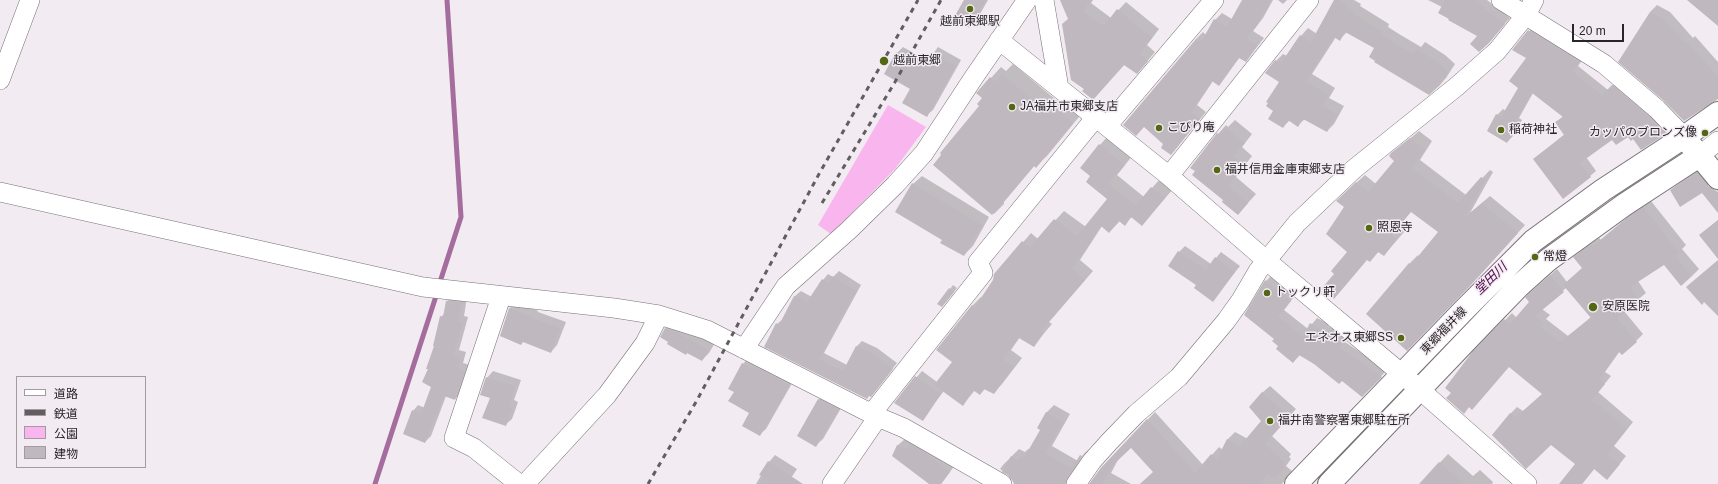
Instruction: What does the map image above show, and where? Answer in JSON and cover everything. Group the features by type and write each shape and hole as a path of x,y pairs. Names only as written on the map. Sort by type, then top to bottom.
{"main road":[{"path":"1718,113 1691,146 1718,178"},
{"name":"東郷福井線","path":"1296,484 1312,465 1533,241 1603,190 1691,146"},
{"name":"東郷福井線","path":"1334,479 1519,286 1548,260 1624,205 1691,146"}],"street":[{"path":"0,80 30,0"},
{"path":"744,349 786,286 849,230 895,185 924,153 1027,0"},
{"path":"1044,0 1059,88"},
{"path":"832,484 875,415 983,273 978,262 1101,121 1214,0"},
{"path":"1169,176 1309,0"},
{"path":"1501,0 1530,7 1604,64 1657,109 1691,146 1718,142"},
{"path":"1076,484 1092,461 1136,414 1179,378 1226,321 1241,300 1258,271 1297,223 1354,168 1456,87 1497,51 1530,7"},
{"path":"999,40 1169,176 1267,261 1402,374 1527,484"},
{"path":"0,192 423,287 614,308 659,315 707,330 875,415 904,428 1002,484"},
{"path":"1533,241 1548,260"},
{"path":"501,296 454,438 474,448 519,484"},
{"path":"1464,310 1490,316"},
{"path":"525,484 607,395 645,343 659,315"},
{"path":"1312,465 1334,479"}],"green space":[{"path":"888,105 926,127 895,169 831,234 818,225"}],"building":[{"name":"越前東郷駅","path":"964,0 986,0 970,28 953,19"},
{"path":"1060,0 1091,0 1083,12 1104,26 1117,9 1152,38 1139,54 1148,61 1137,74 1124,65 1093,100 1082,91 1084,89 1071,80 1062,24 1068,19"},
{"path":"1242,0 1271,0 1256,27 1246,39 1258,45 1246,62 1239,58 1219,86 1212,81 1191,112 1200,119 1171,155 1161,148 1163,144 1144,127 1136,136 1123,125 1196,39 1201,42 1214,19 1227,27"},
{"path":"1334,0 1339,0 1348,5 1347,7 1354,11 1353,13 1383,32 1381,34 1391,41 1414,54 1417,49 1438,62 1449,72 1439,86 1429,95 1374,62 1375,61 1369,57 1374,48 1345,32 1340,41 1334,37 1306,81 1329,95 1322,105 1337,114 1327,132 1303,119 1298,127 1288,120 1283,128 1268,119 1273,111 1266,106 1268,103 1266,102 1279,82 1265,73 1275,60 1281,63 1300,35 1311,42"},
{"path":"1445,0 1474,0 1505,24 1489,43 1479,52 1470,44 1477,36 1438,13"},
{"path":"1687,0 1718,0 1718,26"},
{"path":"1650,12 1663,19 1686,44 1687,42 1718,77 1718,99 1684,121 1664,101 1618,62"},
{"path":"1528,30 1580,62 1573,72 1602,95 1612,85 1666,134 1641,150 1633,139 1631,141 1628,137 1616,145 1612,140 1580,163 1591,177 1563,199 1533,159 1564,135 1555,122 1563,117 1532,93 1514,124 1517,126 1507,143 1487,131 1496,114 1501,117 1518,88 1509,81 1526,58 1512,50"},
{"path":"896,52 923,67 931,52 956,66 927,117 902,103 910,89 884,74"},
{"path":"1002,74 1051,115 1056,108 1073,123 1036,168 1034,166 992,215 933,165 941,155 940,153 979,106 977,104 982,98 976,93 990,77 995,82"},
{"path":"1226,128 1245,143 1234,156 1245,165 1228,186 1248,203 1238,215 1222,202 1223,200 1192,175 1195,171 1190,168 1217,133 1220,135"},
{"path":"1410,138 1425,150 1412,168 1458,203 1481,177 1486,180 1464,218 1482,203 1518,233 1470,286 1407,351 1366,314 1409,263 1411,265 1438,232 1411,212 1391,235 1397,239 1384,256 1378,252 1370,262 1367,260 1334,299 1322,288 1334,274 1331,271 1347,252 1326,234 1344,207 1336,201 1356,182 1368,192 1394,161 1389,156 1391,153"},
{"path":"1099,144 1125,165 1109,184 1136,205 1151,187 1165,198 1142,226 1131,217 1125,226 1119,221 1109,233 1101,226 1072,269 1085,280 1041,331 1044,333 1034,347 1019,338 1003,359 1014,367 994,394 984,389 980,395 973,390 963,406 934,385 952,362 936,350 972,305 975,307 993,280 994,274 1022,241 1030,247 1054,219 1077,236 1107,199 1086,182 1090,176 1080,168"},
{"path":"1697,172 1708,186 1718,192 1718,213 1702,193 1680,207 1670,190"},
{"path":"912,183 982,225 964,256 940,243 942,240 895,212"},
{"path":"1643,207 1679,252 1675,256 1692,276 1681,286 1664,265 1630,287 1640,301 1617,318 1637,342 1622,355 1618,351 1599,379 1605,384 1592,400 1627,429 1607,454 1620,464 1607,480 1594,469 1582,484 1559,484 1575,464 1551,445 1526,469 1492,435 1510,413 1515,418 1542,394 1509,367 1472,410 1469,407 1464,414 1446,398 1451,393 1445,388 1473,351 1504,319 1510,324 1529,302 1525,297 1550,275 1564,292 1535,316 1544,323 1540,327 1560,342 1591,318 1563,285 1582,268 1573,257 1591,244 1593,246"},
{"path":"1718,220 1718,259 1699,235"},
{"path":"1178,251 1206,270 1215,257 1235,272 1213,302 1194,288 1196,285 1168,266"},
{"path":"1718,260 1718,316 1704,302 1702,305 1686,287"},
{"path":"833,276 856,291 819,359 843,371 856,346 871,353 893,369 871,397 869,396 867,399 764,347 776,323 779,325 794,296 807,302 822,279 828,283"},
{"path":"1265,280 1291,301 1278,317 1303,336 1310,323 1324,331 1323,332 1342,343 1340,348 1382,377 1362,397 1342,381 1339,384 1314,364 1299,355 1293,363 1276,349 1278,346 1272,341 1274,339 1244,315"},
{"path":"949,288 954,292 942,307 937,304"},
{"path":"446,301 462,302 458,321 463,322 454,355 461,357 458,368 465,371 455,400 444,396 425,443 403,434 412,410 421,414 431,387 422,382 428,369 426,369 434,346 440,316 443,317"},
{"path":"509,308 560,328 551,353 523,342 521,345 500,336"},
{"path":"665,328 678,333 709,350 702,361 687,353 686,355 667,344 668,342 660,337"},
{"path":"742,363 752,368 753,366 790,385 760,436 742,426 749,413 728,401 734,392 728,389"},
{"path":"915,376 941,394 923,421 894,403"},
{"path":"486,377 515,386 509,407 512,408 506,426 482,418 490,398 480,395"},
{"path":"1262,392 1289,417 1265,444 1284,462 1282,465 1285,467 1274,479 1268,474 1259,484 1140,484 1153,472 1131,448 1113,465 1102,484 1089,484 1101,468 1147,419 1195,473 1211,454 1217,459 1227,439 1240,446 1261,421 1249,407"},
{"path":"818,399 839,409 816,447 797,436"},
{"path":"1046,412 1063,422 1045,454 1072,468 1080,455 1082,456 1067,478 1065,484 1015,484 1008,475 1002,472 1011,456 1018,460 1020,456 1024,458 1040,430 1037,428"},
{"path":"910,444 921,450 950,472 941,484 929,484 892,456 897,445 906,449"},
{"path":"768,461 803,484 759,484 764,477 759,475"},
{"path":"1439,462 1464,484 1419,484"}],"waterway":[{"path":"439,285 461,217 447,0"},
{"path":"375,484 437,293"},
{"name":"堂田川","path":"1376,417 1408,384"}],"railway":[{"path":"648,484 696,402 819,174 918,0"},
{"path":"822,203 895,82 941,0"}],"place":[{"name":"越前東郷駅","path":"970,9"},
{"name":"越前東郷","path":"884,61"},
{"name":"JA福井市東郷支店","path":"1012,107"},
{"name":"こびり庵","path":"1159,128"},
{"name":"稲荷神社","path":"1501,130"},
{"name":"カッパのブロンズ像","path":"1705,133"},
{"name":"福井信用金庫東郷支店","path":"1217,170"},
{"name":"照恩寺","path":"1369,228"},
{"name":"常燈","path":"1535,257"},
{"name":"トックリ軒","path":"1267,293"},
{"name":"安原医院","path":"1593,307"},
{"name":"エネオス東郷SS","path":"1401,338"},
{"name":"福井南警察署東郷駐在所","path":"1270,421"}]}
